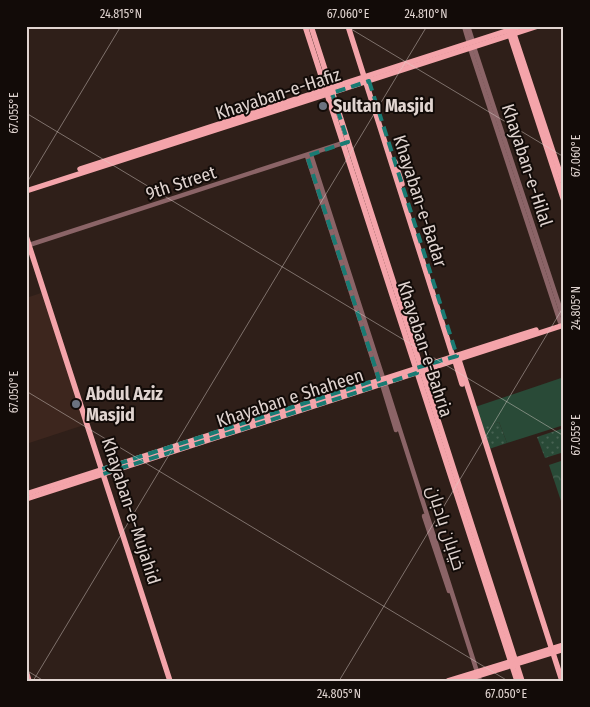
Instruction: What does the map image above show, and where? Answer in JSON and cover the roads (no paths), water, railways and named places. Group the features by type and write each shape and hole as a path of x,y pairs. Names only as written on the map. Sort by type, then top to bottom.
{"main road":[{"name":"Khayaban-e-Bahria","path":"305,26 329,91"},
{"name":"Khayaban-e-Bahria","path":"311,26 345,143 514,663 522,681"},
{"name":"Khayaban-e-Badar","path":"350,26 561,681"},
{"name":"Khayaban-e-Hafiz","path":"26,188 501,36 513,29 538,26"},
{"path":"513,29 501,36 515,44"},
{"path":"513,29 515,44 564,201"},
{"path":"513,29 515,44 564,185"},
{"name":"Khayaban-e-Hafiz","path":"26,191 329,91"},
{"name":"Khayaban-e-Mujahid","path":"26,236 170,681"},
{"name":"Khayaban e Shaheen","path":"26,499 382,381 456,359 563,322"},
{"name":"Khayaban e Shaheen","path":"26,494 103,472"},
{"path":"461,681 564,645"},
{"path":"551,651 564,649"},
{"name":"Khayaban-e-Bahria","path":"514,663 517,681"},
{"path":"26,671 29,681"},
{"path":"448,681 478,676"}],"street":[{"path":"464,26 472,45 563,322 564,332"},
{"path":"468,26 472,45"},
{"name":"9th Street","path":"28,246 345,143"},
{"name":"خیابان بادبان","path":"309,156 478,676"}],"place":[{"name":"Sultan Masjid","path":"323,106"},
{"name":"Abdul Aziz Masjid","path":"76,404"}]}
